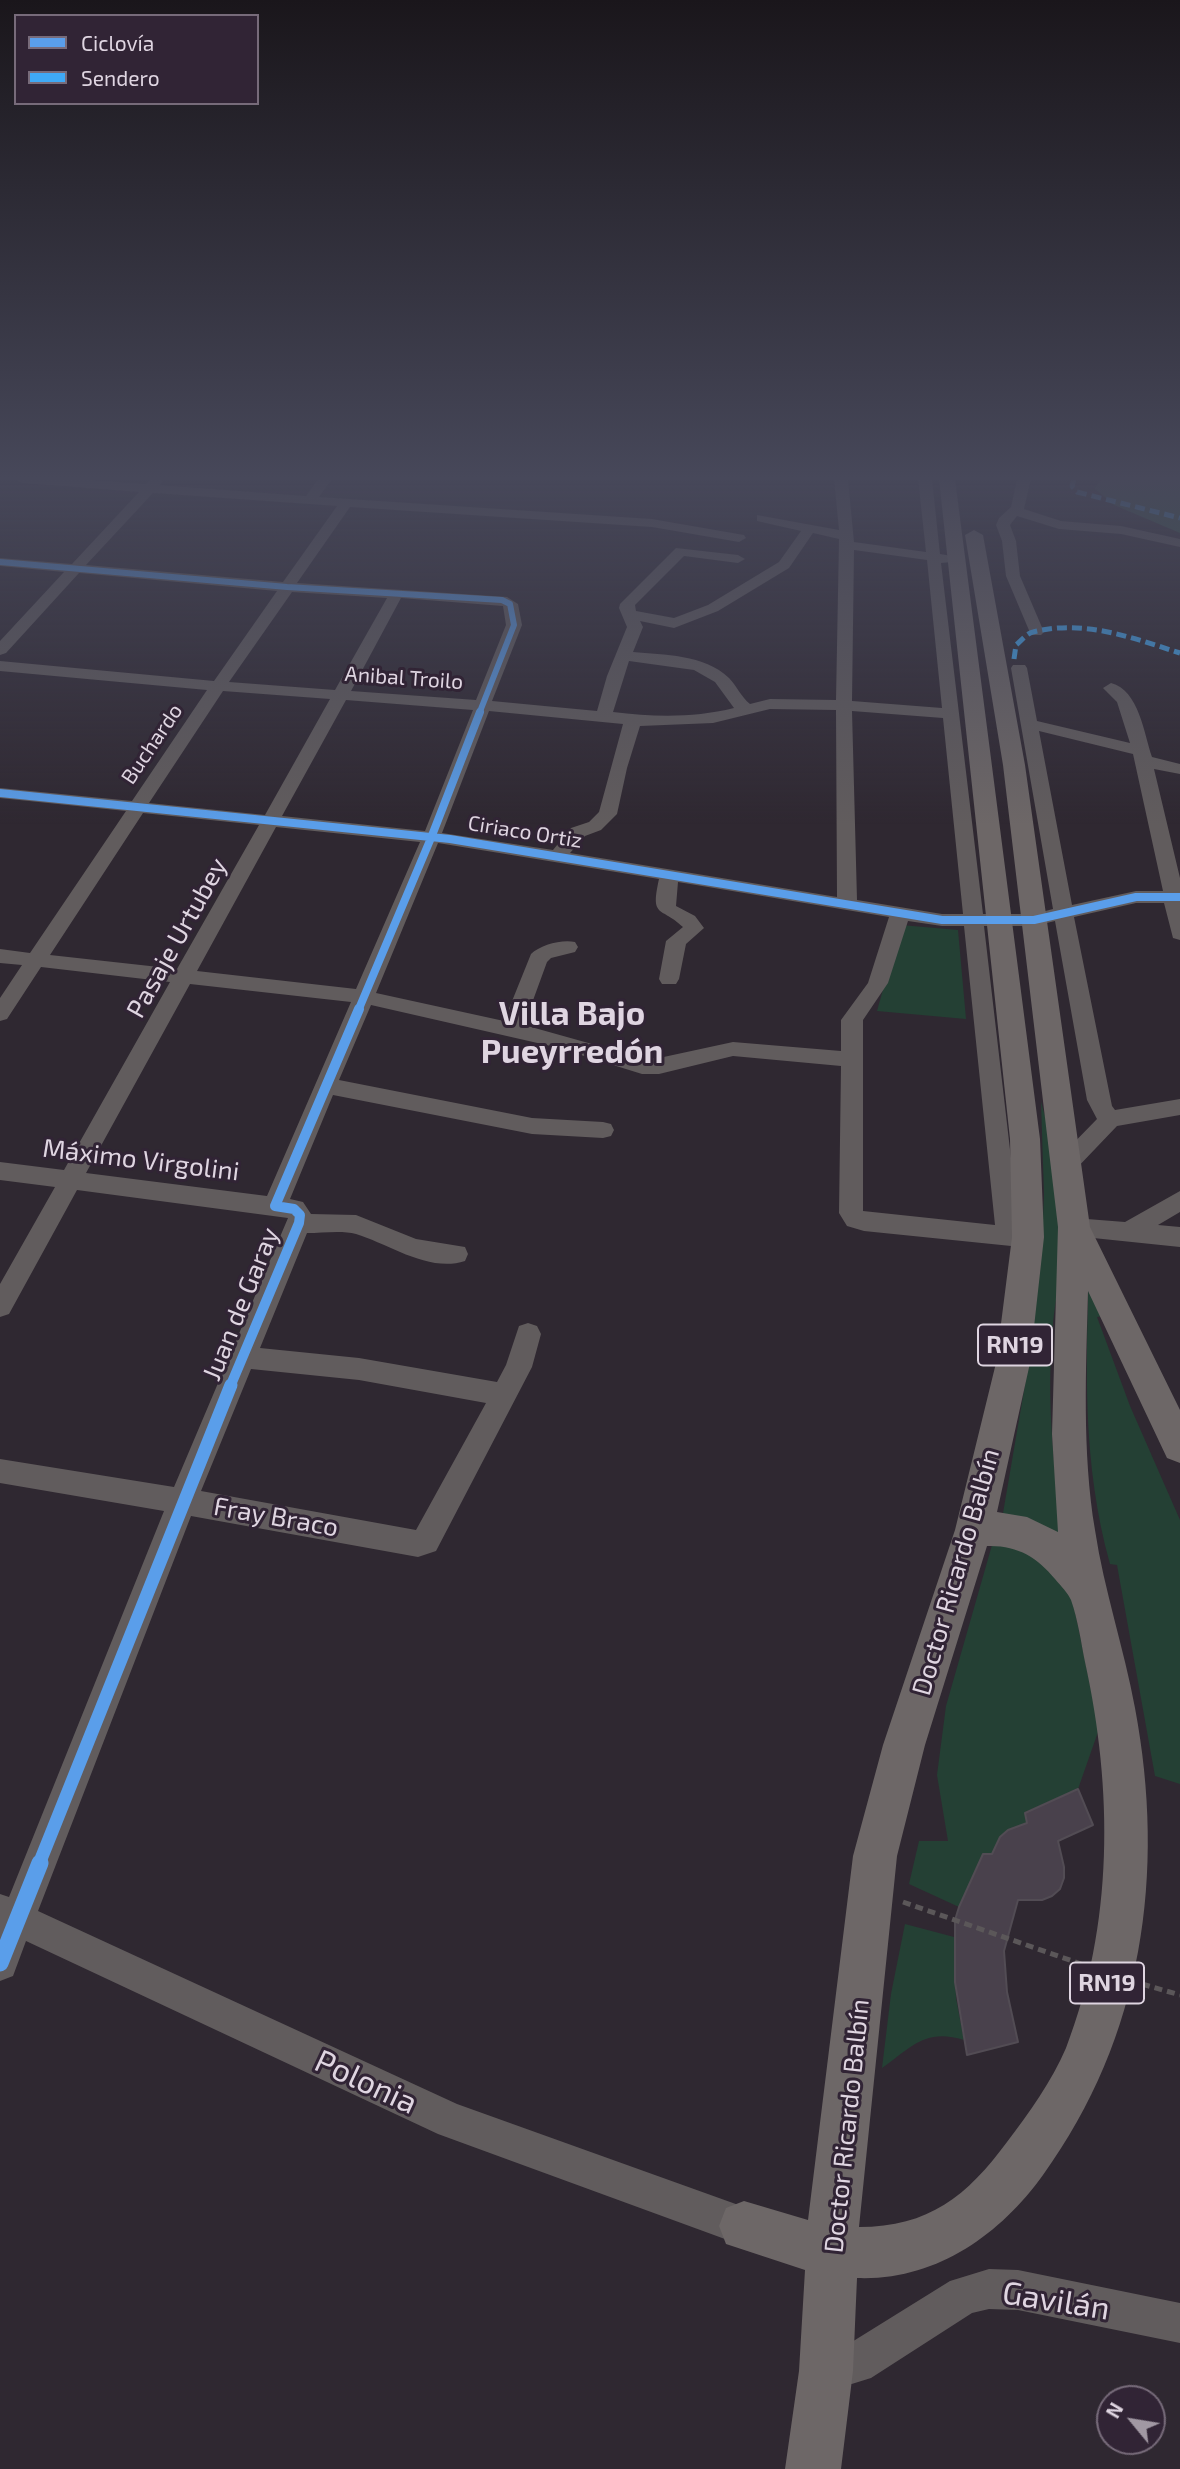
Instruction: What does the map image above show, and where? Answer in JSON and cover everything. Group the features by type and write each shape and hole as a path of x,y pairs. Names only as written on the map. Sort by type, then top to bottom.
{"main road":[{"name":"Doctor Ricardo Balbín","path":"814,2469 826,2371 845,2261 835,2194 875,1856 904,1745 974,1530 1013,1363 1025,1139 988,922 949,594"},
{"name":"RN19","path":"845,2261 929,2241 961,2225 986,2207 1042,2135 1071,2089 1090,2046 1122,1910 1127,1841 1115,1707 1088,1591 1073,1508 1070,1460 1074,1227 1014,765 984,594"},
{"path":"989,621 1019,667"},
{"name":"RN19","path":"1074,1227 1180,1447"},
{"path":"974,1530 1009,1528 1023,1532 1060,1556 1088,1591"},
{"path":"744,2226 845,2261"}],"street":[{"path":"0,650 52,594"},
{"name":"Buchardo","path":"0,1014 282,594"},
{"name":"Pasaje Urtubey","path":"0,1307 396,594"},
{"name":"Juan de Garay","path":"0,1964 9,1916 299,1223 300,1215 293,1209 275,1206 431,838 513,631 510,604 506,601 414,594"},
{"path":"604,716 615,677 635,627 626,608 638,594"},
{"path":"631,614 676,624 735,594"},
{"path":"846,594 844,705 847,904"},
{"path":"946,594 950,714 988,922"},
{"path":"1020,594 1036,632"},
{"path":"676,624 682,632 689,664"},
{"path":"625,656 689,664 710,671 724,681 736,703 745,708"},
{"name":"Anibal Troilo","path":"0,666 651,722 698,720 770,704 844,705 950,714"},
{"path":"1019,667 1098,1100 1110,1119"},
{"path":"1111,688 1125,700 1143,756 1177,897 1180,934"},
{"path":"557,857 579,832 595,826 608,814 621,759 632,729 631,720"},
{"path":"1030,724 1180,769"},
{"name":"Ciriaco Ortiz","path":"0,793 431,838 670,874 900,914 988,922 1034,920 1136,897 1177,897"},
{"path":"1158,818 1180,822"},
{"path":"669,979 676,941 694,928 686,919 671,914 665,908 663,899 670,874"},
{"path":"900,914 874,992 855,1011 851,1059 851,1213 856,1219 1018,1236"},
{"path":"512,1030 538,959 544,953 568,947"},
{"path":"0,956 364,998 556,1040 642,1066 659,1066 713,1051 733,1049 851,1059"},
{"path":"328,1086 531,1126 603,1130"},
{"path":"1066,1165 1110,1119 1180,1107"},
{"name":"Máximo Virgolini","path":"0,1171 275,1206"},
{"path":"1127,1233 1180,1200"},
{"path":"299,1223 356,1224 413,1248 456,1254"},
{"path":"1074,1227 1180,1237"},
{"path":"245,1357 359,1369 504,1395 519,1367 528,1334"},
{"name":"Fray Braco","path":"0,1471 183,1500 418,1544 426,1541 504,1395"},
{"name":"Polonia","path":"9,1916 451,2121 744,2226"},
{"name":"Gavilán","path":"826,2371 856,2363 964,2295 989,2289 1018,2290 1180,2323"}],"path":[{"path":"897,1900 1066,1959"},
{"path":"1140,1983 1180,1995"}],"green space":[{"path":"901,925 958,930 966,1019 877,1011"},
{"path":"1041,1102 1061,1164 1067,1203 1066,1237 1053,1323 1050,1379 1054,1463 1066,1547 1002,1519 1026,1379 1042,1244 1044,1194"},
{"path":"1089,1266 1110,1315 1097,1317 1130,1406 1180,1520 1180,1784 1155,1776 1117,1565 1110,1564 1094,1489 1087,1379"},
{"path":"994,1538 1066,1567 1099,1729 1078,1789 1025,1812 1027,1827 995,1853 983,1855 959,1907 909,1884 919,1841 948,1841 937,1775 946,1706"},
{"path":"905,1924 954,1937 956,1998 964,2040 939,2036 929,2038 882,2068 891,1994"}],"building":[{"path":"1078,1789 1093,1825 1058,1841 1064,1867 1060,1889 1042,1900 1018,1900 1004,1951 1007,1992 1018,2042 967,2055 955,1982 955,1920 959,1907 983,1854 992,1854 1000,1837 1008,1830 1027,1823 1025,1813"}],"marked path":[{"path":"1014,659 1016,645 1031,632 1082,628 1116,632 1180,653"}],"cycle path":[{"path":"0,1963 183,1500 299,1223 300,1215 294,1209 275,1206 431,838 514,625 510,604 502,600 406,594"},
{"path":"0,793 450,839 942,920 1034,920 1136,897 1180,897"}],"district":[{"name":"Villa Bajo Pueyrredón","path":"572,1033"}]}
